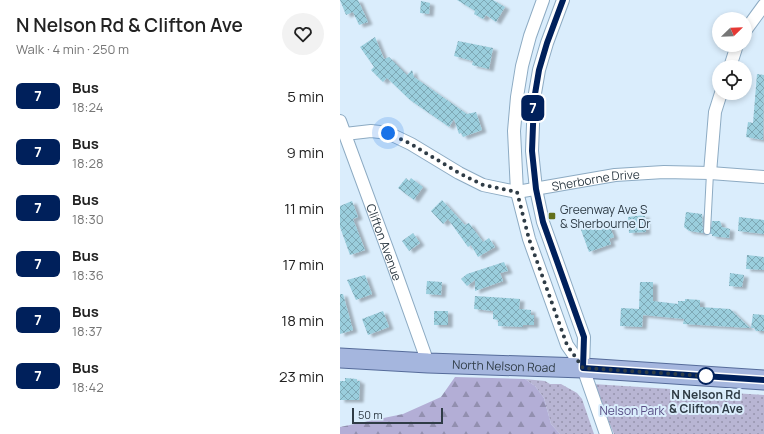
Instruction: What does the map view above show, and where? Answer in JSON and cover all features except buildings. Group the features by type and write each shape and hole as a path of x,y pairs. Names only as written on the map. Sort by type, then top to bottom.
{"main road":[{"name":"North Nelson Road","path":"340,358 428,363 583,368 764,380"}],"street":[{"path":"543,0 530,36 522,66 517,98 514,131 517,192 529,239 567,345 583,368 606,434"},
{"path":"563,0 539,70 534,100 532,151 536,189 543,222 584,337 583,368"},
{"path":"752,22 764,5"},
{"path":"710,173 714,112 718,100"},
{"name":"Clifton Avenue","path":"340,121 428,363"},
{"name":"Sherborne Drive","path":"345,134 371,131 388,133 411,144 459,173 483,185 517,192 615,175 664,172 710,173 764,177"}],"lane":[{"path":"707,231 710,173"}],"green space":[{"path":"455,377 525,379 535,386 544,398 551,424 560,434 340,434 340,427 403,414 441,397"},
{"path":"525,379 545,381 550,384 561,384 577,393 582,399 594,434 560,434 551,424 544,398 535,386"},
{"name":"Nelson Park","path":"593,384 764,395 764,434 614,434"}],"bus line":[{"name":"7","path":"563,0 539,70 534,100 532,151 536,189 543,222 584,337 583,368 764,380"}],"place":[{"name":"Greenway Ave S & Sherbourne Dr","path":"552,216"},
{"name":"N Nelson Rd & Clifton Ave","path":"706,376"}],"route":[{"path":"388,133 411,144 459,173 483,185 517,192 529,239 567,345 583,368 706,376"}]}
